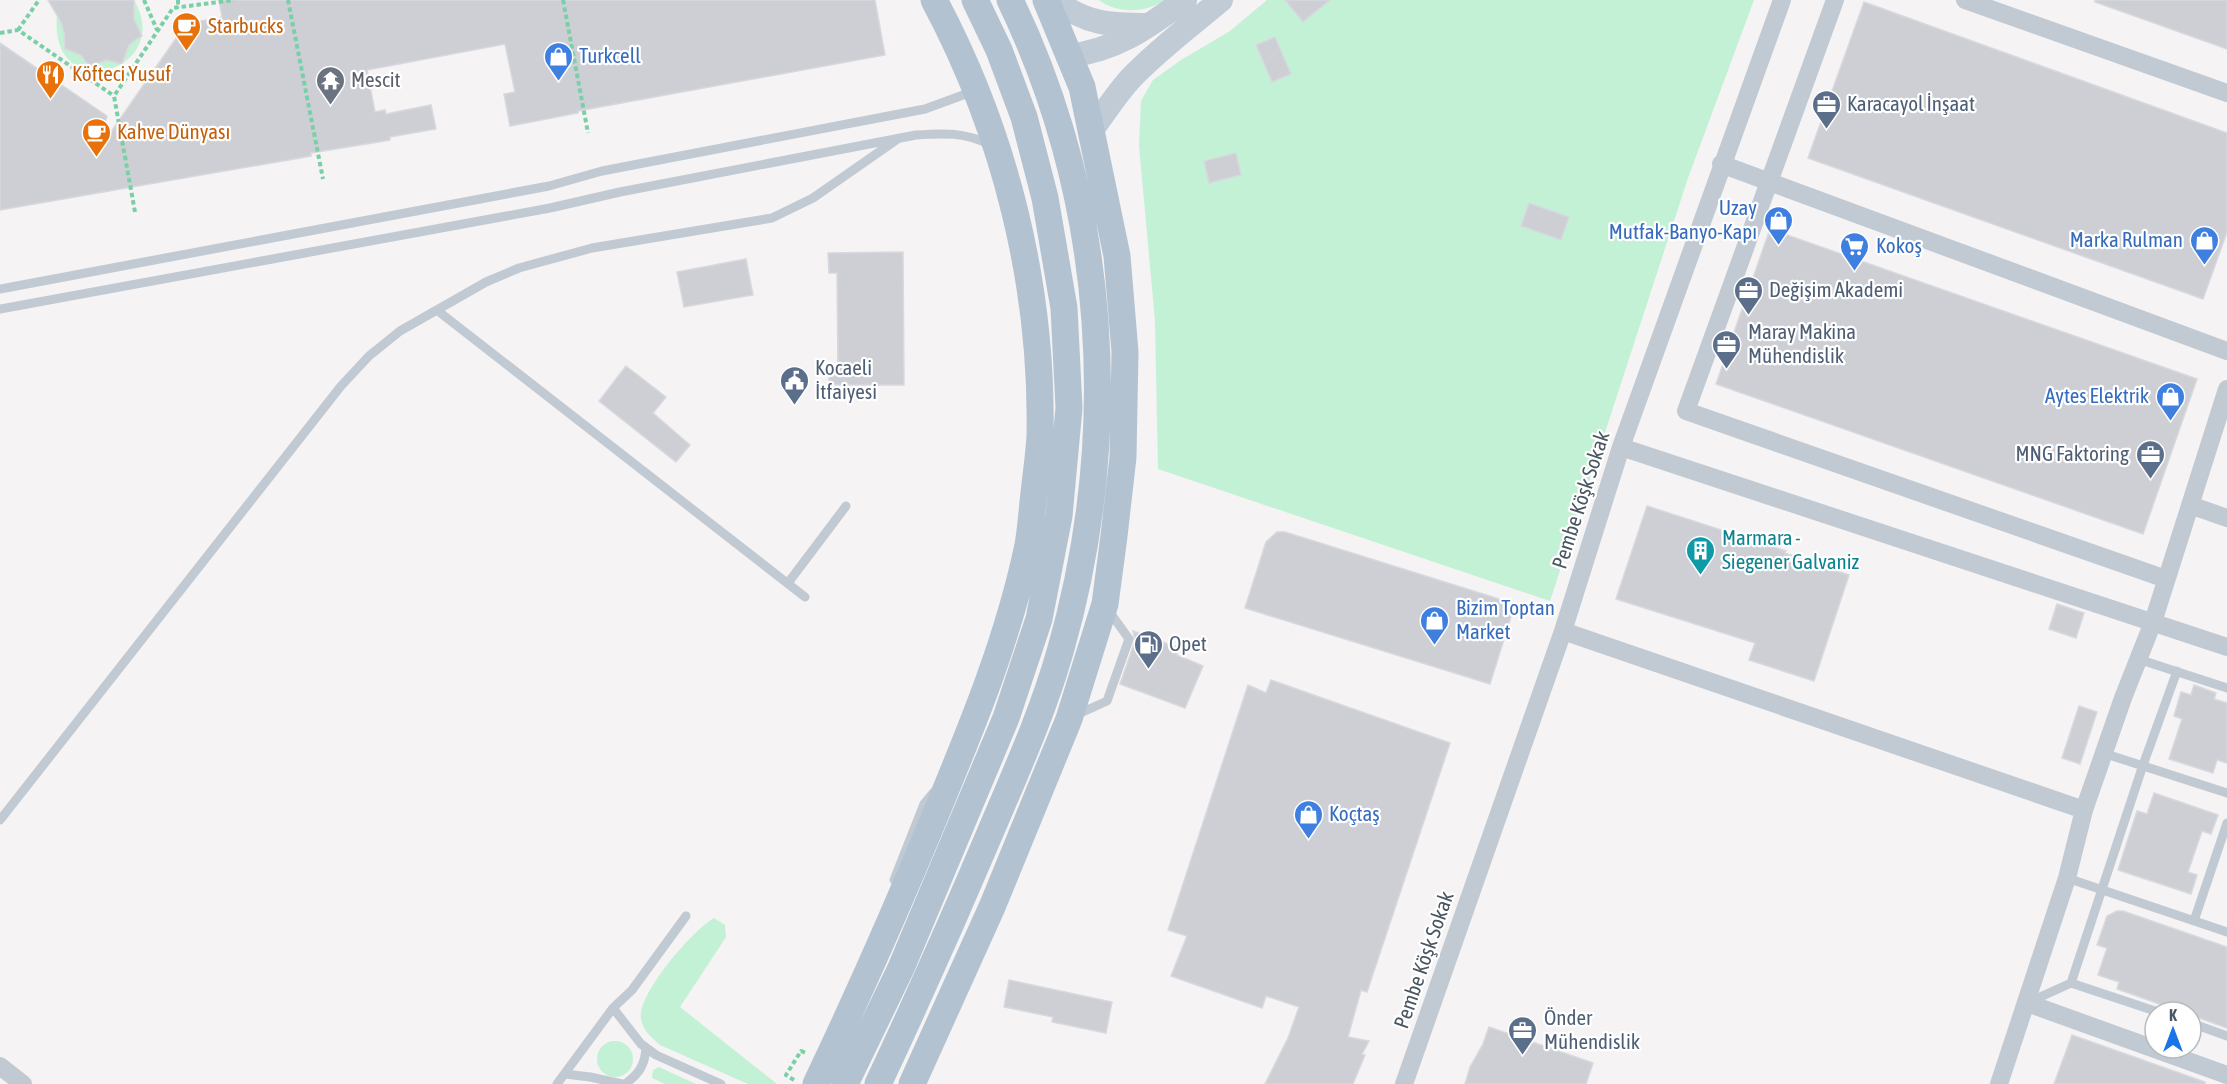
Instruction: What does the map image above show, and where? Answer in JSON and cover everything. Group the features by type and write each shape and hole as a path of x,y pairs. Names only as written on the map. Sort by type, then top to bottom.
{"main road":[{"path":"845,1084 901,968 1006,718 1039,619 1059,516 1069,408 1064,308 1045,198 1024,117 999,50 975,0"},
{"path":"935,3 966,12 983,11 1002,0"},
{"path":"878,1084 933,966 1031,738 1060,653 1078,579 1089,512 1096,434 1098,342 1091,269 1077,190 1053,108 1028,40 1010,0"},
{"path":"912,1084 992,907 1069,718 1105,604 1123,457 1125,352 1117,256 1082,87 1046,0"},
{"path":"816,1084 889,926 1002,646 1028,543 1040,438 1037,340 1023,245 999,149 976,90 935,3"},
{"path":"976,90 993,70 1006,60 1020,54 1046,51 1068,56"},
{"path":"999,149 1017,158 1051,159 1077,150 1092,130"},
{"path":"1023,245 1038,228 1066,221 1096,229 1117,256"}],"street":[{"path":"1054,0 1070,12 1089,21 1113,25 1150,26"},
{"path":"1068,56 1093,53 1118,44 1150,26 1185,0"},
{"path":"1092,130 1132,78 1172,40 1221,0"},
{"name":"Pembe Köşk Sokak","path":"1404,1084 1563,631 1621,447 1721,164 1782,0"},
{"path":"1835,0 1686,411 2166,579"},
{"path":"1965,0 2227,93"},
{"path":"1721,164 2227,351"},
{"path":"1999,1084 2067,878 2084,810 2152,622 2227,389"},
{"path":"1621,447 2227,647"},
{"path":"2190,505 2227,518"},
{"path":"1563,631 2084,810"},
{"path":"2027,1003 2227,1075"},
{"path":"0,1066 23,1084"}],"lane":[{"path":"0,289 549,186 602,171 925,109 976,90"},
{"path":"0,309 550,208 620,192 899,138 948,133 967,135 999,149"},
{"path":"0,820 341,386 384,343 400,331 486,282 519,268 592,248 772,218 813,198 899,138"},
{"path":"438,311 805,597"},
{"path":"788,583 846,506"},
{"path":"2138,659 2227,688"},
{"path":"2071,983 2143,765 2177,671"},
{"path":"2103,753 2227,793"},
{"path":"2194,921 2227,823"},
{"path":"2067,878 2227,932"},
{"path":"557,1084 614,1008 632,990 686,916"},
{"path":"2027,1003 2071,983 2143,1007"},
{"path":"614,1008 631,1033 646,1048 656,1055 721,1084"},
{"path":"2203,1027 2227,1036"},
{"path":"565,1074 624,1084 636,1077 641,1069 645,1061 646,1048"}],"path":[{"path":"18,30 39,0"},
{"path":"144,0 158,31"},
{"path":"178,0 178,8"},
{"path":"135,212 114,96 173,8 234,0"},
{"path":"288,0 323,179"},
{"path":"563,0 588,134"},
{"path":"0,33 18,30 114,96"},
{"path":"800,1084 786,1075 801,1051"}],"green space":[{"path":"134,0 142,25 138,46 126,61 108,69 88,70 71,62 59,44 57,15"},
{"path":"1099,0 1165,0 1150,7 1123,10 1106,5"},
{"path":"1267,0 1754,0 1688,178 1550,601 1158,469 1155,321 1139,146 1141,101 1153,80 1181,60 1230,31"},
{"path":"714,918 725,925 726,937 680,1007 777,1084 748,1084 660,1045 648,1034 642,1023 642,1008 657,979 693,935"},
{"path":"615,1041 627,1047 633,1059 627,1071 615,1077 603,1071 597,1059 603,1047"},
{"path":"659,1067 696,1084 665,1084 652,1078 653,1070"}],"building":[{"path":"48,0 134,0 134,19 142,36 129,45 122,64 106,60 91,69 81,55 65,49 61,22"},
{"path":"219,0 875,0 885,55 578,111 578,113 510,126 504,94 515,92 505,44 367,70 375,112 385,110 386,114 431,105 436,129 390,137 390,140 311,153 311,156 0,210 0,43 107,116 97,152 186,24 222,17"},
{"path":"1285,0 1330,0 1303,22"},
{"path":"2095,0 2227,0 2227,49 2095,2"},
{"path":"1864,2 2227,133 2227,232 2203,299 1808,158"},
{"path":"1275,37 1291,74 1272,82 1256,45"},
{"path":"1236,153 1241,175 1209,183 1204,161"},
{"path":"1529,203 1569,217 1561,240 1521,226"},
{"path":"1770,229 2197,379 2143,534 1716,384"},
{"path":"903,252 904,385 829,385 829,367 838,367 837,273 829,273 828,253"},
{"path":"746,259 753,295 684,307 677,272"},
{"path":"626,366 666,397 653,413 690,445 676,462 599,401"},
{"name":"Marmara - Siegener Galvaniz","path":"1647,506 1786,551 1785,553 1849,575 1814,681 1749,660 1755,643 1616,599"},
{"name":"Bizim Toptan Market","path":"1277,532 1285,532 1515,604 1490,684 1245,608 1266,542"},
{"path":"2057,604 2084,613 2076,638 2049,629"},
{"path":"1133,631 1179,648 1177,655 1203,666 1185,708 1120,684 1135,641"},
{"name":"Koçtaş","path":"1271,680 1450,743 1367,992 1361,990 1348,1037 1369,1041 1362,1054 1365,1055 1353,1084 1265,1084 1288,1038 1299,1007 1266,996 1262,1008 1171,976 1187,936 1168,930 1248,685 1266,693"},
{"path":"2194,685 2216,693 2214,699 2227,703 2227,763 2217,760 2213,773 2169,759 2182,719 2174,716 2181,692 2191,695"},
{"path":"2079,706 2097,712 2080,764 2062,758"},
{"path":"2154,793 2218,815 2211,834 2202,831 2188,872 2197,875 2191,894 2118,870 2137,811 2147,814"},
{"path":"2123,911 2227,947 2227,1028 2203,1019 2203,1000 2148,1000 2117,989 2119,982 2098,975 2107,948 2097,945 2107,916"},
{"path":"1009,980 1112,1002 1106,1033 1052,1022 1053,1017 1004,1007"},
{"name":"Önder Mühendislik","path":"1489,1027 1593,1063 1586,1084 1465,1084 1470,1067 1483,1044"},
{"path":"2072,1035 2205,1082 2205,1084 2054,1084"}],"place":[{"name":"Starbucks","path":"187,52"},
{"name":"Turkcell","path":"558,82"},
{"name":"Köfteci Yusuf","path":"51,100"},
{"name":"Mescit","path":"330,106"},
{"name":"Karacayol İnşaat","path":"1826,130"},
{"name":"Kahve Dünyası","path":"96,158"},
{"name":"Uzay Mutfak-Banyo-Kapı","path":"1778,246"},
{"name":"Marka Rulman","path":"2204,266"},
{"name":"Kokoş","path":"1855,272"},
{"name":"Değişim Akademi","path":"1748,316"},
{"name":"Maray Makina Mühendislik","path":"1727,370"},
{"name":"Kocaeli İtfaiyesi","path":"794,406"},
{"name":"Aytes Elektrik","path":"2170,422"},
{"name":"MNG Faktoring","path":"2150,480"},
{"name":"Marmara - Siegener Galvaniz","path":"1701,576"},
{"name":"Bizim Toptan Market","path":"1435,646"},
{"name":"Opet","path":"1148,670"},
{"name":"Koçtaş","path":"1308,840"},
{"name":"Önder Mühendislik","path":"1523,1056"}]}
